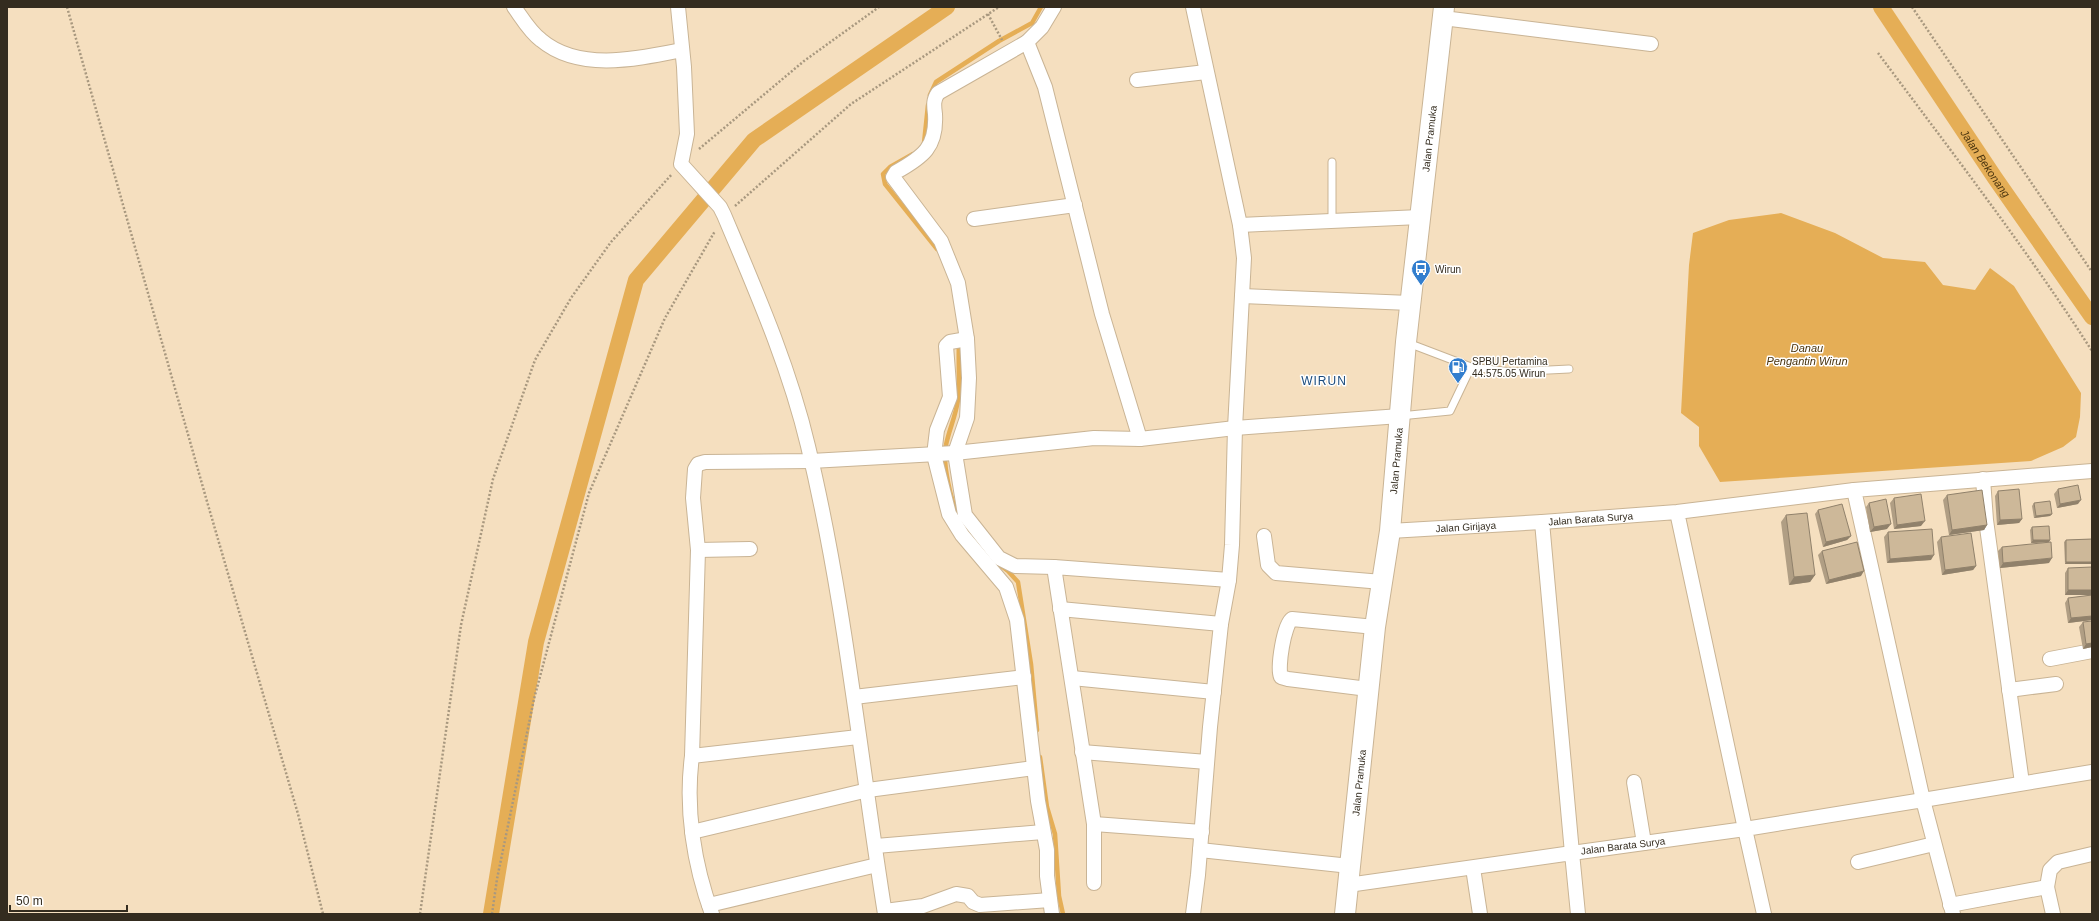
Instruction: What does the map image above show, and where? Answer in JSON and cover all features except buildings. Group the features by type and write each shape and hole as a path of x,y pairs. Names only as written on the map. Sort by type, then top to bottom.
{"main road":[{"name":"Jalan Pramuka","path":"1345,914 1375,627 1390,531 1410,303 1444,13"}],"street":[{"path":"514,7 540,40 561,54 588,59 610,60 635,59 682,50"},
{"path":"678,7 687,134 685,169 722,211 778,345 811,461 835,570 854,697 858,737 868,790 876,846 877,865 885,913 923,906 956,894 968,896 973,902 980,905 1051,907 1048,850 1034,768 1017,620 1012,600 1006,587 962,536 950,514 945,454 967,418 969,378 962,339 958,283 947,250 893,177 896,172 929,149 933,140 935,123 934,104 935,97 938,93 1027,42 1042,26 1054,7"},
{"path":"1193,7 1240,225 1244,258 1235,428 1232,545 1229,580 1221,624 1193,914"},
{"path":"1444,13 1651,44"},
{"path":"1027,42 1045,87 1076,205 1102,314 1140,438"},
{"path":"1137,80 1206,72"},
{"path":"974,219 1076,205"},
{"path":"1240,225 1420,217"},
{"path":"1242,296 1410,303"},
{"path":"962,339 948,343 946,346 950,397 938,430 965,515 999,558 1015,566 1054,567 1229,580"},
{"path":"877,865 711,909 692,832 689,778 692,756 698,550 693,498 695,469 698,464 705,462 811,461 945,454 1094,438 1140,438 1235,428 1400,416"},
{"name":"Jalan Barata Surya","path":"2092,471 1854,490 1677,512 1542,522 1572,852 1745,829 2092,772"},
{"path":"1983,479 1986,520 2022,783"},
{"path":"1854,490 1923,800 1951,910 2047,887"},
{"path":"1677,512 1764,914"},
{"name":"Jalan Girijaya","path":"1390,531 1542,522"},
{"path":"1264,536 1268,565 1276,573 1382,582"},
{"path":"698,550 750,549"},
{"path":"1054,567 1094,824 1094,883"},
{"path":"1060,609 1221,624"},
{"path":"1368,689 1288,679 1281,677 1280,665 1286,627 1292,619 1375,627"},
{"path":"2050,659 2092,651"},
{"path":"854,697 1024,677"},
{"path":"1072,678 1214,692"},
{"path":"2009,690 2056,684"},
{"path":"692,756 858,737"},
{"path":"1082,752 1208,762"},
{"path":"692,832 868,790 1034,768"},
{"path":"1634,782 1644,843"},
{"path":"1094,824 1202,832"},
{"path":"876,846 1044,832"},
{"path":"1858,862 1934,844"},
{"path":"1200,850 1349,875 1474,868 1572,852 1578,914"},
{"path":"2053,914 2047,887 2050,870 2058,862 2092,854"},
{"path":"1474,868 1480,914"}],"lane":[{"path":"1332,162 1332,222"},
{"path":"1406,342 1471,367 1511,372 1569,369"},
{"path":"1400,416 1450,411 1471,367"}],"path":[{"path":"67,7 206,498 298,814 323,914"},
{"path":"420,914 461,625 493,479 535,360 571,298 611,242 685,169 804,61 878,7"},
{"path":"492,914 497,879 534,699 589,493 665,318 722,211 852,104 999,7"},
{"path":"1912,7 2092,272"},
{"path":"988,14 999,33"},
{"path":"1878,53 1975,184 2069,315 2092,351"}],"water":[{"name":"Danau Pengantin Wirun","path":"1781,213 1835,233 1883,258 1925,262 1943,285 1975,290 1990,268 2014,286 2081,393 2080,417 2076,437 2063,447 2031,461 1720,482 1699,446 1699,427 1681,413 1689,265 1693,233 1729,220"}],"waterway":[{"path":"491,914 536,642 636,280 754,140 947,7"},
{"path":"930,95 936,82 999,41 1032,23 1041,7"},
{"name":"Jalan Bekonang","path":"1881,7 1995,178 2092,317"},
{"path":"924,143 928,105"},
{"path":"913,154 890,167 883,174 885,184 937,249"},
{"path":"959,341 958,400 947,439 945,462 948,483 954,505 961,520"},
{"path":"996,562 1008,571 1018,582 1031,664 1037,730"},
{"path":"1040,757 1047,807 1055,834 1059,896 1063,914"}],"place":[{"name":"Wirun","path":"1421,286"},
{"name":"SPBU Pertamina 44.575.05 Wirun","path":"1458,384"}],"district":[{"name":"WIRUN","path":"1324,381"}]}
